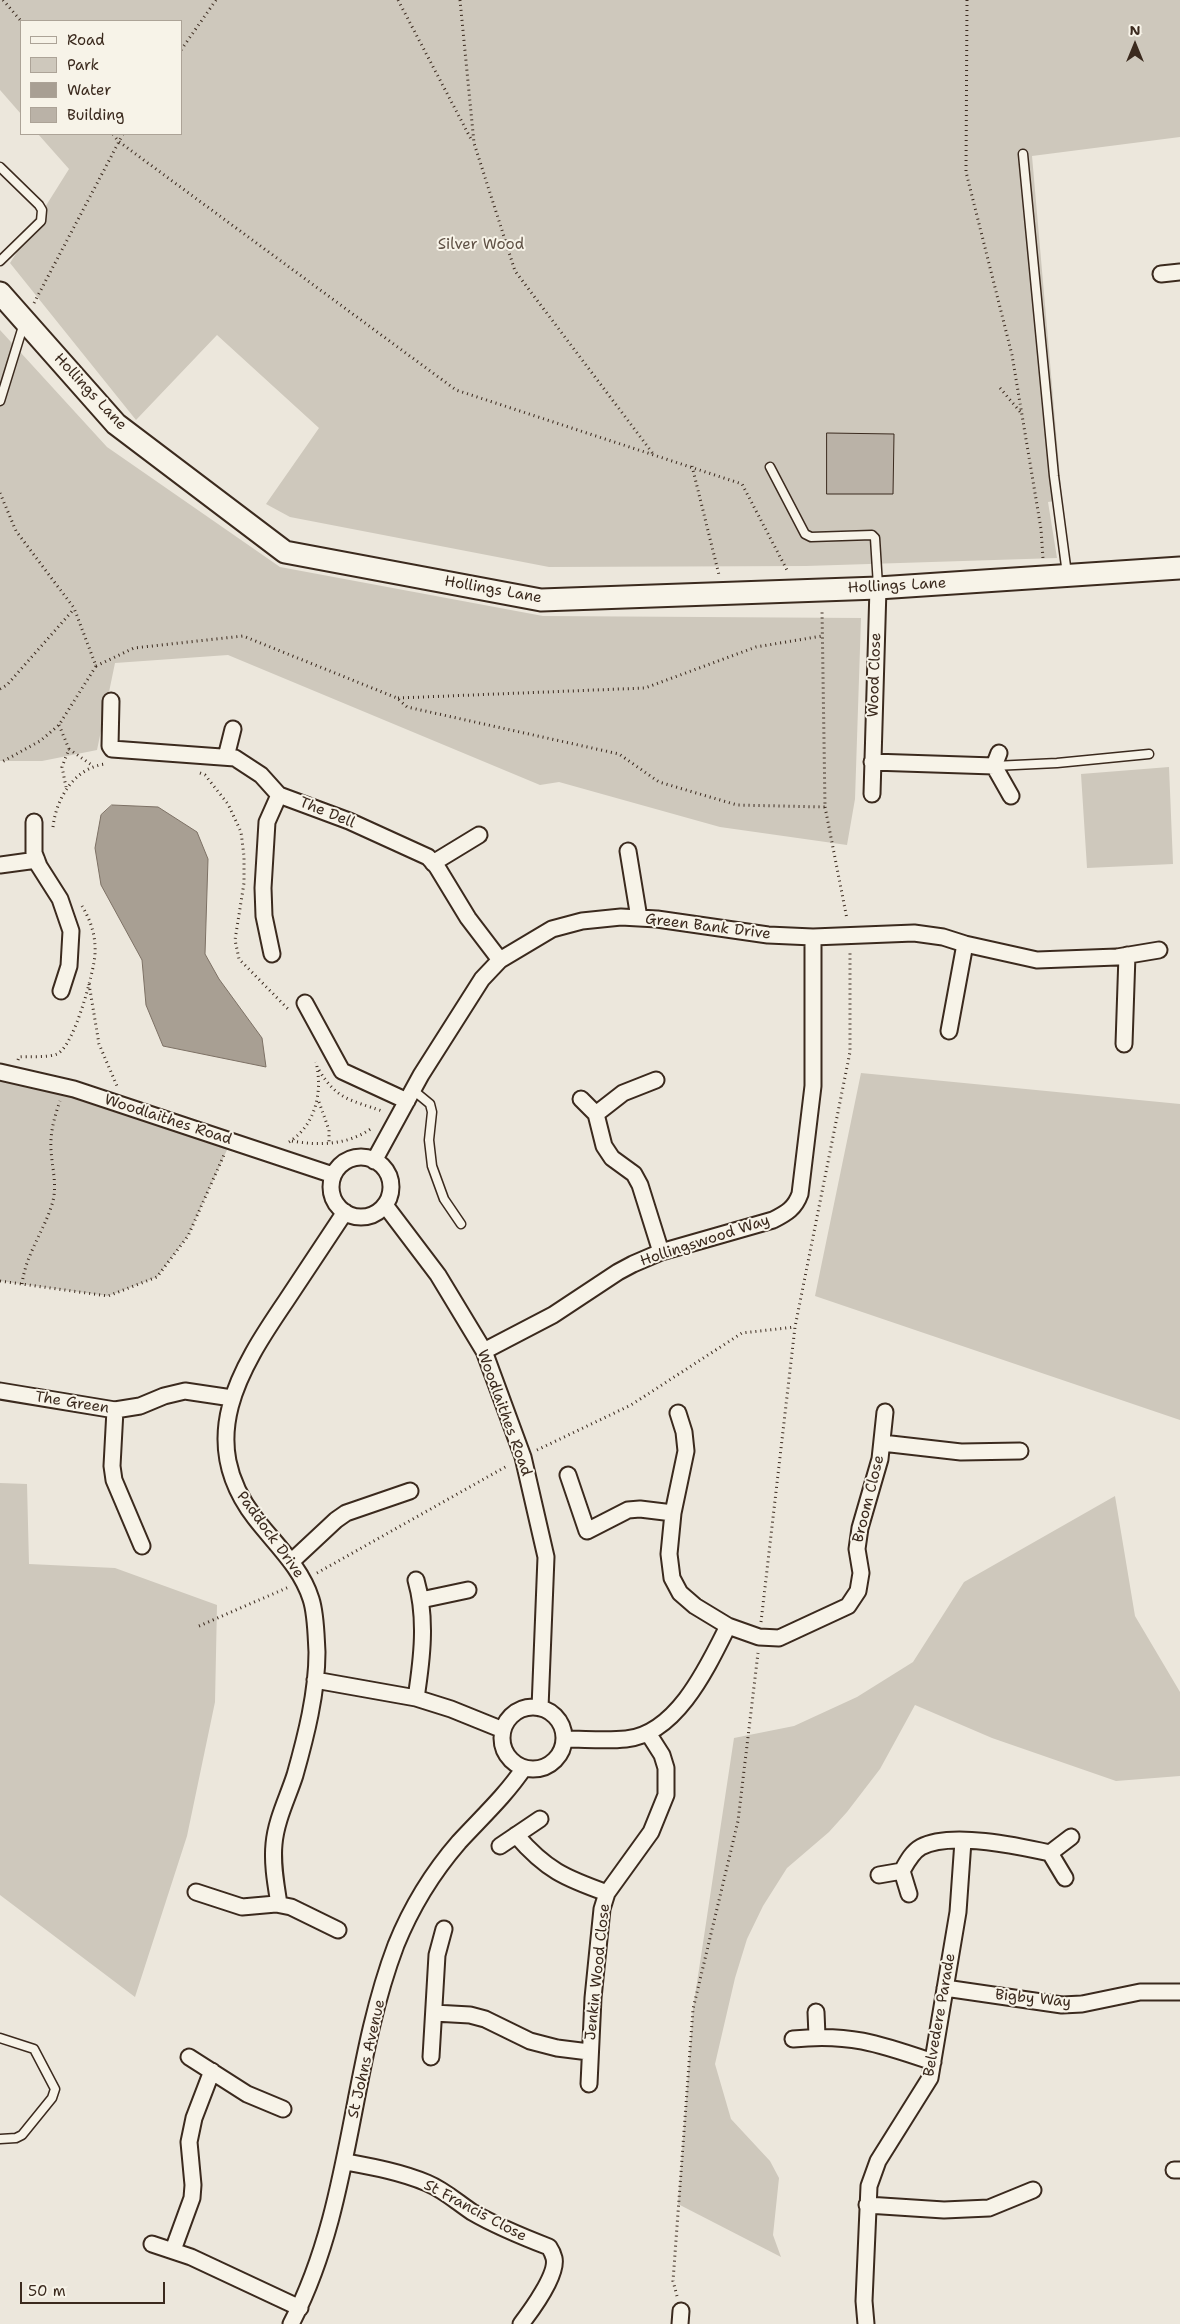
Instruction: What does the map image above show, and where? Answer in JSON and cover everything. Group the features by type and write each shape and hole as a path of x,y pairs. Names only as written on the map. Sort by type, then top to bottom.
{"street":[{"path":"1161,274 1180,272"},
{"name":"Hollings Lane","path":"0,293 116,424 286,552 541,600 878,588 1180,568"},
{"name":"Wood Close","path":"872,794 878,588"},
{"name":"The Dell","path":"111,701 110,746 112,749 235,758 261,775 279,795 349,821 428,858 468,918 500,960"},
{"path":"226,757 233,729"},
{"path":"872,762 997,760 1012,796"},
{"path":"272,954 264,916 263,888 267,822 279,795"},
{"path":"34,822 34,853 60,898 71,931 69,966 61,991"},
{"path":"433,863 479,834"},
{"path":"628,851 639,918"},
{"path":"0,865 37,860"},
{"name":"Green Bank Drive","path":"374,1161 461,1008 482,979 500,960 552,929 582,921 639,918 768,935 813,937 914,933 943,937 965,944 1037,960 1070,960 1159,950"},
{"name":"Hollingswood Way","path":"484,1351 553,1315 618,1272 661,1252 773,1220 787,1213 796,1204 800,1194 813,1086 813,937"},
{"path":"949,1031 965,944"},
{"path":"1124,1044 1127,955"},
{"path":"305,1003 342,1071 410,1096"},
{"name":"Woodlaithes Road","path":"7,1073 66,1087 124,1105 333,1175"},
{"path":"596,1114 623,1093 656,1080"},
{"path":"581,1099 596,1114 607,1151 612,1158 634,1174 640,1185 661,1252"},
{"path":"362,1157 374,1161 382,1166 390,1178 389,1197 385,1205 377,1212 366,1217 351,1216 336,1204 332,1196 333,1175 341,1164 351,1158 362,1157"},
{"name":"Woodlaithes Road","path":"385,1205 438,1275 484,1351 524,1457 546,1557 540,1708"},
{"name":"Paddock Drive","path":"279,1904 274,1844 306,1734 315,1680 317,1651 313,1608 303,1581 291,1562 236,1491 226,1444 232,1398 254,1347 345,1212"},
{"name":"The Green","path":"0,1390 115,1410 140,1406 164,1396 185,1392 232,1398"},
{"path":"115,1410 113,1474 142,1546"},
{"path":"678,1412 684,1432 686,1451 673,1513 669,1554 672,1578 680,1593 695,1606 728,1626 759,1637"},
{"name":"Broom Close","path":"759,1637 779,1638 848,1606 858,1591 861,1573 857,1549 860,1528 880,1459 885,1412"},
{"name":"Broom Close","path":"882,1443 960,1452 1020,1451"},
{"path":"568,1475 587,1532 628,1510 640,1509 673,1513"},
{"path":"291,1562 341,1516 410,1491"},
{"path":"416,1580 421,1600 421,1665 416,1698"},
{"path":"421,1600 468,1590"},
{"path":"565,1739 628,1739 648,1732 665,1721 699,1683 728,1626"},
{"path":"315,1680 416,1698 451,1709 503,1730"},
{"path":"540,1708 550,1712 558,1719 563,1728 565,1739 560,1754 548,1766 538,1769 524,1768 515,1764 507,1756 502,1746 503,1730 511,1716 520,1710 540,1708"},
{"name":"Jenkin Wood Close","path":"589,2084 589,2052 602,1909 608,1893 650,1832 666,1795 664,1761 648,1732"},
{"name":"St Johns Avenue","path":"291,2324 300,2308 325,2244 346,2162 372,2024 396,1945 429,1881 459,1843 505,1795 524,1768"},
{"path":"500,1846 540,1819"},
{"path":"516,1835 551,1870 575,1882 608,1893"},
{"path":"1050,1853 1070,1837"},
{"path":"879,1875 902,1870 915,1852 923,1846 941,1841 963,1841 1000,1843 1050,1853 1064,1878"},
{"name":"Belvedere Parade","path":"866,2324 864,2301 869,2186 878,2162 930,2078 958,1912 963,1841"},
{"path":"902,1870 909,1894"},
{"path":"196,1892 242,1907 279,1904 291,1907 338,1930"},
{"path":"431,2057 437,1955 444,1929"},
{"name":"Bigby Way","path":"945,1988 1062,2005 1082,2004 1140,1992 1180,1992"},
{"path":"816,2012 817,2036"},
{"path":"434,2013 486,2019 530,2041 557,2048 589,2052"},
{"path":"793,2039 817,2036 855,2038 933,2062"},
{"path":"189,2057 247,2094 283,2109"},
{"path":"173,2250 192,2198 193,2185 189,2142 194,2118 212,2071"},
{"name":"St Francis Close","path":"346,2162 381,2169 427,2183 449,2194 471,2211 493,2223 549,2247 555,2259 552,2273 534,2308 521,2324"},
{"path":"867,2205 944,2210 989,2208 1033,2190"},
{"path":"152,2244 173,2250 300,2308"}],"lane":[{"path":"1024,154 1052,458 1067,576"},
{"path":"0,167 39,205 43,216 41,221 0,261"},
{"path":"0,401 24,321"},
{"path":"770,467 804,534 812,537 872,535 875,538 878,588"},
{"path":"997,760 1057,763 1149,754"},
{"path":"410,1096 430,1104 432,1112 429,1140 432,1166 444,1199 461,1224"},
{"path":"0,2038 30,2046 38,2052 55,2089 52,2098 22,2135 16,2138 0,2139"}],"path":[{"path":"3,0 20,20"},
{"path":"182,49 216,0"},
{"path":"398,0 474,143 515,271 654,455"},
{"path":"460,0 474,143"},
{"path":"968,0 966,172 1012,354 1041,529 1044,578"},
{"path":"114,135 118,141 456,390 742,484 797,590"},
{"path":"24,321 122,135"},
{"path":"1000,388 1022,415"},
{"path":"692,466 723,593"},
{"path":"0,493 16,531 74,608 96,666"},
{"path":"681,2318 672,2281 693,2009 738,1821 794,1328 850,1052 850,935 825,807 822,590"},
{"path":"0,689 7,685 74,608"},
{"path":"0,763 40,741 59,725 96,666 134,648 243,636 397,698 408,706 619,754 659,782 737,806 825,807"},
{"path":"397,698 646,688 756,647 822,636"},
{"path":"59,725 69,749 93,766"},
{"path":"66,787 62,767 69,749"},
{"path":"52,834 54,818 66,787 93,766 110,764"},
{"path":"197,771 205,775 228,804 241,832 244,856 244,883 235,940 239,959 249,972 291,1011"},
{"path":"7,1073 19,1057 56,1054 64,1050 68,1044 89,984 95,954 93,931 89,917 78,900"},
{"path":"89,984 99,1044 124,1105"},
{"path":"268,1153 291,1141 303,1129 318,1104 317,1067 314,1053"},
{"path":"317,1067 331,1089 338,1094 398,1120"},
{"path":"22,1284 28,1256 45,1226 53,1198 55,1179 51,1129 66,1087"},
{"path":"318,1099 329,1130 329,1144"},
{"path":"379,1118 383,1112"},
{"path":"291,1141 329,1144 362,1135 375,1124"},
{"path":"0,1281 108,1296 157,1277 188,1236 231,1141"},
{"path":"199,1626 303,1581 524,1457 631,1405 742,1333 794,1328"}],"green space":[{"name":"Silver Wood","path":"0,0 1180,0 1180,137 1032,156 1062,500 1048,502 1057,558 806,566 549,567 290,517 266,504 319,428 217,335 136,420 10,263 69,169 39,135 182,135 182,20 20,20 20,113 0,90"},
{"path":"0,330 107,447 280,567 543,616 861,618 855,799 847,845 720,827 559,782 540,785 228,655 115,663 97,750 42,761 0,761"},
{"path":"1169,767 1173,864 1087,868 1081,774"},
{"path":"0,1072 231,1141 188,1236 157,1277 108,1296 0,1281"},
{"path":"861,1073 1180,1104 1180,1420 815,1296"},
{"path":"0,1483 27,1484 29,1564 115,1568 217,1605 215,1702 187,1836 135,1997 0,1895"},
{"path":"1115,1496 1135,1616 1180,1692 1180,1776 1116,1781 992,1738 915,1705 880,1769 847,1812 829,1832 787,1868 763,1906 747,1939 735,1978 715,2064 731,2119 770,2161 779,2178 773,2235 781,2257 678,2204 693,2009 734,1738 794,1726 857,1697 913,1662 964,1582"}],"water":[{"path":"112,805 158,807 197,832 208,859 205,954 219,979 262,1038 266,1067 163,1046 146,1005 142,960 101,885 95,848 101,815"}],"building":[{"path":"827,433 894,434 893,494 827,494"}]}
